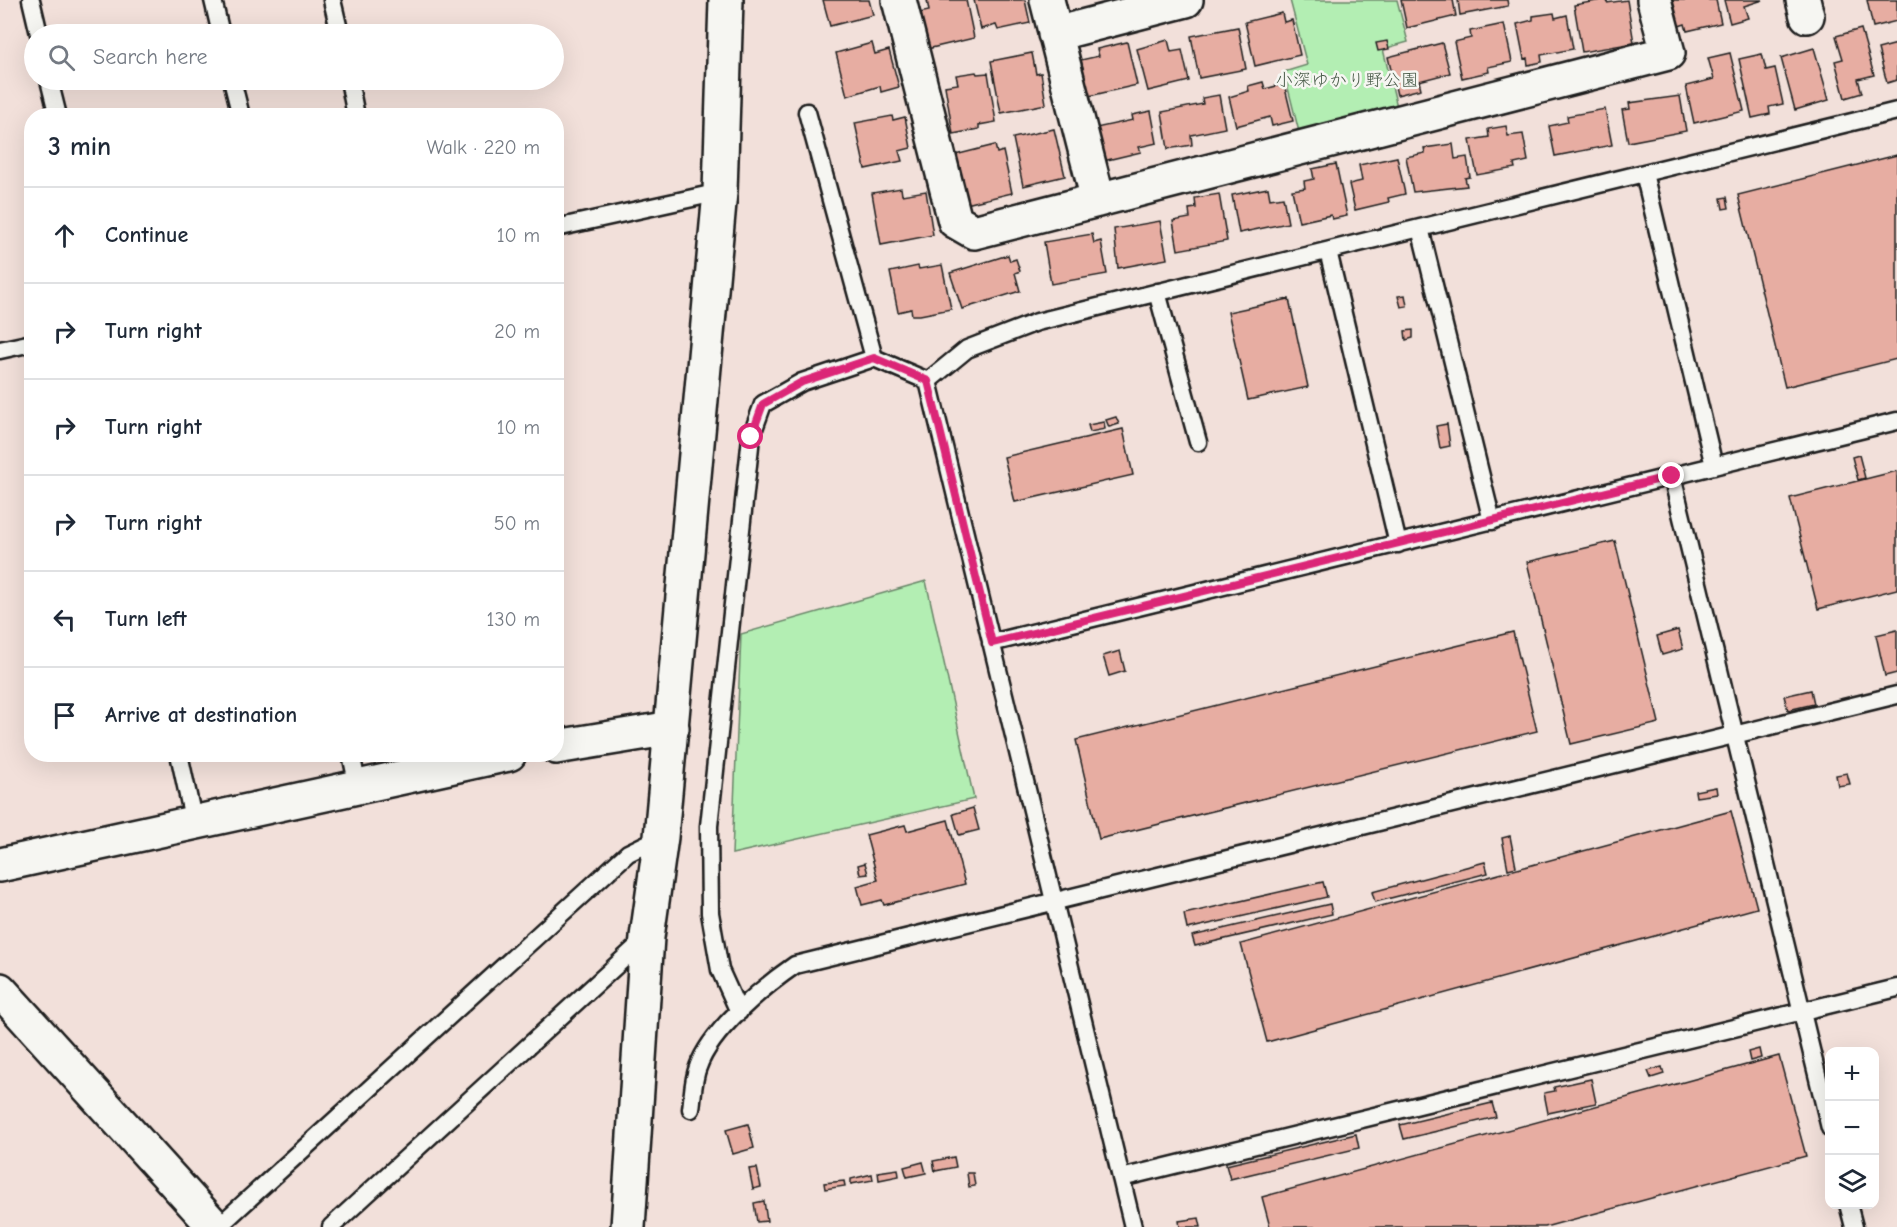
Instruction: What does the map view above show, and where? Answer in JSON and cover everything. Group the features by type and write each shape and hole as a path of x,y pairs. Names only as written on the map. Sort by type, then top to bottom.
{"street":[{"path":"628,1227 647,937 661,837 672,728 720,192 726,0"},
{"path":"899,0 955,221 974,232 1668,53 1654,0"},
{"path":"1047,0 1098,200"},
{"path":"1055,34 1186,0"},
{"path":"564,746 672,728"},
{"path":"0,865 468,762"},
{"path":"0,990 216,1227"}],"lane":[{"path":"31,0 37,24"},
{"path":"213,0 219,24"},
{"path":"332,0 338,24"},
{"path":"52,90 56,108"},
{"path":"234,90 239,108"},
{"path":"351,90 355,108"},
{"path":"928,381 967,349 1037,322 1897,111"},
{"path":"807,112 874,358"},
{"path":"1644,173 1714,466"},
{"path":"564,226 720,192"},
{"path":"1420,228 1492,521"},
{"path":"1328,250 1398,544"},
{"path":"1157,292 1198,441"},
{"path":"0,350 24,345"},
{"path":"739,1012 720,970 710,913 709,826 751,437 763,404 802,382 874,358 928,381"},
{"path":"928,381 1133,1227"},
{"path":"992,643 1897,421"},
{"path":"1672,476 1825,1107"},
{"path":"691,1108 697,1068 708,1046 766,985 795,965 1897,695"},
{"path":"181,762 194,823"},
{"path":"353,762 358,787"},
{"path":"216,1227 628,853 661,837"},
{"path":"331,1227 647,937"},
{"path":"1121,1178 1897,988"},
{"path":"1849,1209 1854,1227"}],"green space":[{"name":"小深ゆかり野公園","path":"1290,0 1397,0 1408,42 1383,49 1398,111 1300,136 1284,72 1307,65"},
{"path":"926,581 974,799 732,854 741,634"}],"building":[{"path":"823,0 869,0 873,15 830,26"},
{"path":"927,0 966,0 974,38 927,49 919,13 929,11"},
{"path":"974,0 1025,0 1030,23 998,30 996,25 981,29"},
{"path":"1401,0 1453,0 1456,16 1407,28"},
{"path":"1458,0 1507,0 1508,6 1460,15"},
{"path":"1606,0 1607,3 1627,0 1634,43 1582,52 1574,5"},
{"path":"1666,0 1716,0 1721,23 1687,31 1685,24 1673,28"},
{"path":"1724,0 1763,0 1744,6 1748,18 1730,23"},
{"path":"1867,0 1897,0 1897,21 1873,27"},
{"path":"1282,13 1284,22 1292,20 1300,55 1255,66 1245,22"},
{"path":"1554,13 1555,18 1567,15 1573,49 1541,55 1542,62 1528,65 1527,58 1524,59 1517,24 1533,20 1533,16"},
{"path":"1504,24 1512,62 1488,67 1489,72 1462,78 1454,42 1471,38 1470,31"},
{"path":"1238,27 1246,69 1199,78 1191,36"},
{"path":"1861,29 1874,75 1858,79 1862,93 1845,98 1835,61 1843,59 1836,36"},
{"path":"1168,40 1171,52 1182,50 1189,81 1148,91 1137,49"},
{"path":"1387,41 1389,49 1378,51 1376,43"},
{"path":"1127,42 1137,85 1089,96 1081,60 1099,56 1097,49"},
{"path":"872,43 875,54 889,50 899,87 881,92 880,86 847,96 836,53"},
{"path":"1442,43 1450,73 1419,81 1421,89 1397,95 1388,57"},
{"path":"1897,44 1897,80 1887,83 1878,49"},
{"path":"1814,48 1829,100 1795,110 1781,58"},
{"path":"1032,53 1036,74 1041,73 1046,104 1001,113 991,61"},
{"path":"1730,53 1744,111 1694,123 1686,86 1714,79 1708,58"},
{"path":"1762,54 1766,70 1775,68 1783,104 1769,107 1770,114 1752,118 1739,59"},
{"path":"976,72 977,74 988,73 996,122 979,125 979,129 953,134 945,86 958,84 956,75"},
{"path":"1263,82 1265,89 1284,84 1293,121 1272,126 1270,117 1236,126 1229,97 1249,91 1248,86"},
{"path":"1219,95 1225,128 1191,135 1192,145 1168,149 1162,112 1203,104 1202,98"},
{"path":"1680,96 1686,131 1628,142 1622,110 1630,109 1629,103"},
{"path":"1605,109 1612,145 1555,156 1549,126 1568,122 1567,116"},
{"path":"1151,111 1157,143 1139,147 1141,152 1103,161 1096,128 1133,120 1132,115"},
{"path":"892,116 893,120 905,117 911,148 899,151 902,161 865,169 855,123"},
{"path":"1506,126 1508,136 1523,134 1528,161 1514,164 1515,168 1477,175 1470,140 1489,137 1488,129"},
{"path":"1054,129 1065,176 1023,186 1013,138"},
{"path":"1453,144 1455,159 1467,157 1470,177 1465,178 1467,186 1413,192 1406,157 1425,153 1424,148"},
{"path":"995,145 997,153 1003,151 1012,193 966,204 955,155"},
{"path":"1897,155 1897,359 1785,387 1738,195"},
{"path":"1397,157 1405,194 1388,198 1389,202 1355,210 1349,184 1362,181 1359,165"},
{"path":"1336,164 1347,216 1332,219 1331,215 1299,222 1292,190 1305,188 1304,181 1314,179 1312,169"},
{"path":"901,188 902,195 926,191 933,235 881,245 872,193"},
{"path":"1268,188 1270,199 1283,197 1288,223 1239,233 1232,195"},
{"path":"1219,194 1227,241 1178,250 1173,221 1190,218 1189,209 1196,208 1195,198"},
{"path":"1727,197 1729,208 1723,209 1721,198"},
{"path":"1160,221 1167,259 1118,268 1114,229"},
{"path":"1092,234 1094,243 1101,241 1107,274 1051,284 1044,242"},
{"path":"1008,255 1010,261 1016,259 1020,271 1015,273 1020,291 962,309 950,273"},
{"path":"942,265 951,309 920,315 912,315 911,309 898,312 890,272 918,266 919,269"},
{"path":"1405,295 1407,306 1401,307 1398,296"},
{"path":"1289,299 1308,387 1248,400 1228,312"},
{"path":"1413,330 1413,338 1406,340 1405,331"},
{"path":"1116,417 1119,424 1109,427 1106,420"},
{"path":"1104,422 1105,429 1090,432 1088,425"},
{"path":"1447,424 1450,446 1440,448 1436,426"},
{"path":"1123,429 1133,475 1015,502 1004,457"},
{"path":"1859,455 1865,478 1858,480 1852,457"},
{"path":"1897,471 1897,589 1818,609 1790,498"},
{"path":"1615,541 1659,723 1571,744 1527,562"},
{"path":"1678,630 1683,649 1662,655 1657,636"},
{"path":"1897,630 1897,673 1885,676 1876,635"},
{"path":"1513,632 1537,731 1099,839 1076,740"},
{"path":"1120,651 1125,671 1109,676 1103,656"},
{"path":"1811,690 1814,704 1788,710 1784,696"},
{"path":"1847,773 1850,784 1838,786 1836,775"},
{"path":"1716,787 1717,794 1696,797 1695,791"},
{"path":"973,808 979,830 959,835 953,814"},
{"path":"1731,811 1757,908 1267,1042 1241,944"},
{"path":"948,820 965,884 884,905 882,900 862,905 857,886 878,880 866,835 905,825 907,831"},
{"path":"1510,836 1516,867 1508,869 1502,838"},
{"path":"1485,862 1488,873 1375,902 1372,892"},
{"path":"865,863 868,874 860,875 858,865"},
{"path":"1323,882 1327,897 1187,929 1184,914"},
{"path":"1330,904 1332,914 1195,946 1192,936"},
{"path":"1759,1049 1761,1058 1750,1061 1748,1052"},
{"path":"1779,1056 1806,1156 1545,1227 1270,1227 1262,1197"},
{"path":"1662,1067 1664,1074 1651,1078 1648,1071"},
{"path":"1591,1079 1596,1103 1548,1113 1544,1093 1555,1091 1554,1087"},
{"path":"1492,1103 1496,1117 1404,1139 1400,1125"},
{"path":"748,1124 754,1148 733,1154 726,1130"},
{"path":"1356,1134 1359,1148 1230,1179 1226,1165"},
{"path":"954,1157 956,1167 935,1171 933,1161"},
{"path":"923,1162 926,1173 907,1177 904,1167"},
{"path":"757,1168 761,1187 753,1189 749,1169"},
{"path":"898,1169 899,1176 879,1180 878,1172"},
{"path":"967,1173 973,1173 975,1186 969,1187"},
{"path":"872,1174 873,1180 851,1184 851,1179"},
{"path":"844,1181 845,1186 825,1189 824,1183"},
{"path":"764,1201 767,1221 757,1222 754,1203"},
{"path":"1199,1218 1201,1227 1180,1227 1179,1221"}],"route":[{"path":"751,437 763,404 802,382 874,358 928,381 992,643 1672,476"}]}
